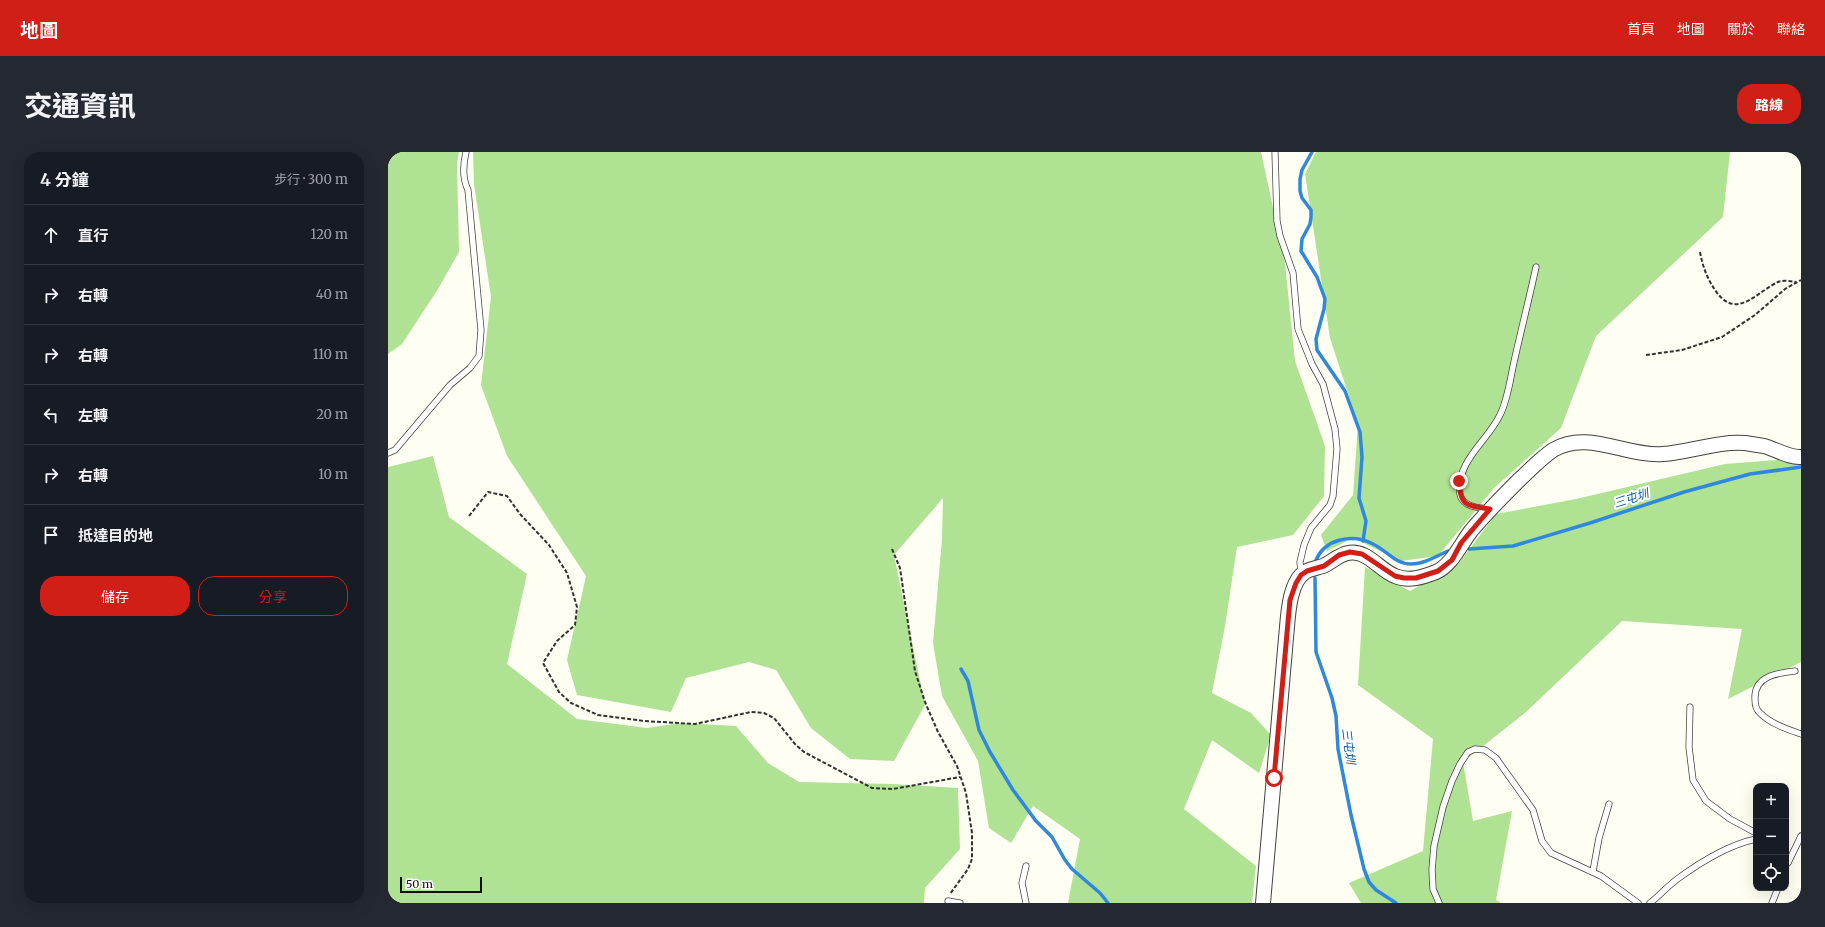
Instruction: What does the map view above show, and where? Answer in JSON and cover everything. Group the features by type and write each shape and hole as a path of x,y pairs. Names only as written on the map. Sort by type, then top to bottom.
{"street":[{"path":"1263,903 1290,600 1296,583 1301,575 1307,571 1324,566 1339,555 1350,552 1362,554 1395,576 1404,578 1416,578 1438,571 1452,560 1461,543 1490,509 1539,460 1554,450 1567,445 1593,442 1637,452 1662,454 1715,445 1743,443 1763,446 1801,457"}],"lane":[{"path":"388,453 395,450 450,385 470,368 479,356 481,330 468,190 464,181 464,160 466,152"},
{"path":"1275,152 1277,221 1280,236 1293,273 1298,329 1312,364 1323,384 1335,429 1337,449 1333,496 1330,505 1311,528 1304,545 1300,562 1301,575"},
{"path":"1490,509 1474,507 1465,503 1460,496 1459,481 1468,459 1493,427 1504,404 1536,268"},
{"path":"1795,671 1770,675 1762,680 1755,695 1755,704 1759,712 1770,721 1801,734"},
{"path":"1690,707 1689,746 1693,780 1706,801 1730,819 1753,831"},
{"path":"1439,903 1433,889 1432,870 1434,846 1443,807 1460,764 1468,752 1475,749 1485,750 1496,758 1533,810 1542,841 1551,853 1593,872 1618,887 1631,900 1638,903"},
{"path":"1593,872 1599,838 1609,804"},
{"path":"1789,860 1801,836"},
{"path":"1650,903 1675,881 1696,867 1743,842 1753,840"},
{"path":"1026,866 1022,883 1026,903"},
{"path":"1772,903 1777,891"},
{"path":"948,901 960,903"}],"path":[{"path":"1700,252 1703,269 1711,285 1728,303 1738,305 1748,301 1779,282 1797,282"},
{"path":"1646,355 1682,350 1722,337 1756,315 1773,298 1801,280"},
{"path":"469,516 488,492 507,496 520,514 549,544 567,573 577,607 575,625 557,641 543,663 558,692 571,703 598,715 644,721 695,724 751,712 764,713 774,718 795,744 804,752 872,788 893,789 960,777"},
{"path":"892,549 900,568 915,671 925,702 938,732 957,766 966,793 972,833 972,859 948,901"}],"green space":[{"path":"388,152 459,152 457,164 459,252 438,289 402,344 388,354"},
{"path":"473,152 1261,152 1285,263 1295,361 1325,446 1324,496 1293,535 1237,547 1225,626 1212,693 1251,713 1271,735 1259,773 1212,740 1184,809 1256,866 1252,903 1068,903 1080,839 1033,806 1011,843 989,828 978,761 942,696 933,643 942,539 943,498 894,555 925,705 894,761 850,759 811,728 776,670 749,662 686,678 671,712 577,695 567,660 586,576 507,456 481,385 491,297 474,184"},
{"path":"1316,152 1730,152 1723,217 1596,336 1561,428 1494,488 1438,556 1401,561 1353,538 1327,551 1321,535 1353,495 1358,424 1330,338 1305,174"},
{"path":"433,456 449,517 527,574 507,664 577,719 647,728 681,723 736,726 768,763 799,782 893,784 958,788 960,849 925,888 924,903 388,903 388,467"},
{"path":"1801,458 1801,662 1728,699 1742,629 1622,621 1526,712 1463,762 1473,821 1512,811 1496,900 1501,903 1361,903 1349,883 1423,851 1433,739 1358,685 1365,567 1410,591 1458,564 1496,514 1576,499 1725,464"}],"waterway":[{"path":"1312,152 1302,170 1300,179 1300,191 1302,198 1311,210 1310,224 1302,239 1301,251 1317,277 1325,299 1324,309 1316,339 1317,350 1345,391 1360,432 1362,457 1359,498 1366,521 1363,541"},
{"name":"三屯圳","path":"1469,549 1513,546 1590,523 1684,492 1750,474 1801,467"},
{"name":"三屯圳","path":"1316,560 1320,553 1332,543 1348,539 1356,539 1373,544 1400,562 1411,564 1421,563 1448,551"},
{"name":"三屯圳","path":"1315,578 1316,652 1332,698 1336,716 1338,749 1351,815 1364,869 1369,882 1376,890 1396,903"},
{"path":"961,669 968,681 979,730 990,752 1013,790 1036,821 1052,837 1072,869 1100,893 1108,903"}],"route":[{"path":"1274,778 1290,600 1296,583 1301,575 1307,571 1324,566 1339,555 1350,552 1362,554 1395,576 1404,578 1416,578 1438,571 1452,560 1461,543 1490,509 1474,507 1465,503 1460,496 1459,481"}]}
